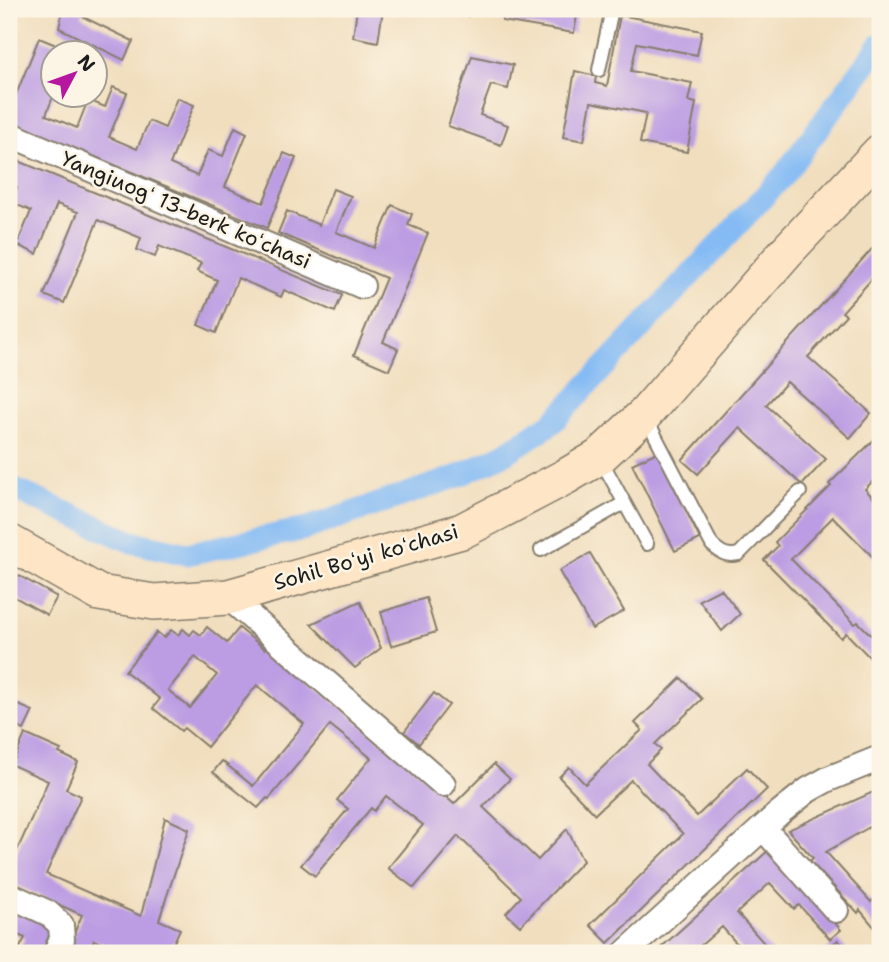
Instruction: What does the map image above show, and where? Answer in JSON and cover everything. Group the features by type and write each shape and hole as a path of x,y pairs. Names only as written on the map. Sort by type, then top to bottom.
{"main road":[{"name":"Sohil Boʻyi koʻchasi","path":"9,542 99,593 154,602 228,597 462,531 599,457 645,415 777,261 880,152"}],"street":[{"name":"Yangiиogʻ 13-berk koʻchasi","path":"9,134 362,286"},
{"path":"228,597 443,784"},
{"path":"625,953 808,790 880,758"},
{"path":"764,829 836,910"},
{"path":"9,895 48,913 61,925 62,939 56,953"}],"lane":[{"path":"599,70 612,9"},
{"path":"645,415 712,545 721,553 739,554 800,492"},
{"path":"599,457 647,544"},
{"path":"541,550 624,503"}],"building":[{"path":"63,9 83,9 81,16 133,41 124,60 108,52 108,38 79,38 59,28"},
{"path":"357,9 383,9 378,42 353,37"},
{"path":"436,9 469,9 468,16"},
{"path":"504,9 578,9 574,33 502,21"},
{"path":"620,15 702,31 697,55 637,43 631,71 692,83 688,101 696,103 687,152 640,143 646,113 591,102 584,141 563,137 575,71 596,76 595,83 607,86"},
{"path":"38,40 38,108 49,108 46,115 77,128 85,108 108,108 113,87 127,93 109,137 137,149 149,121 165,128 177,98 194,105 170,164 197,176 208,150 223,156 235,127 247,133 225,187 263,203 284,153 296,158 267,228 9,121 9,100 13,102"},
{"path":"472,56 513,65 508,89 491,85 480,115 508,125 501,145 448,126"},
{"path":"9,157 342,295 335,312 284,290 281,297 238,278 216,333 198,325 217,280 197,271 201,263 159,246 155,257 137,250 141,238 98,220 64,303 44,295 78,212 57,204 37,254 17,245 31,211 11,202 17,187 9,183"},
{"path":"333,189 351,196 336,232 374,248 392,205 412,214 408,225 428,233 383,342 398,349 389,370 354,355 386,278 278,233 287,211 319,225"},
{"path":"880,240 880,270 842,312 846,315 808,357 871,413 850,438 787,382 766,405 826,459 802,485 740,428 698,474 682,460"},
{"path":"880,434 880,474 865,489 880,505 880,564 833,517 791,559 855,624 858,622 880,644 880,663 877,665 846,633 841,638 764,560 778,546 775,542"},
{"path":"657,452 700,539 675,551 632,464"},
{"path":"590,553 624,611 592,629 559,571"},
{"path":"9,570 57,597 47,615 9,594"},
{"path":"721,589 740,614 722,631 699,600"},
{"path":"426,598 436,632 391,646 381,612"},
{"path":"360,601 381,648 355,668 311,624"},
{"path":"207,627 227,643 239,628 397,753 454,804 494,764 510,779 483,807 538,860 567,829 583,861 520,926 506,913 521,897 458,836 414,888 388,868 423,825 386,796 374,811 371,808 315,876 301,865 348,809 337,800 371,758 330,725 269,799 258,808 213,772 222,761 253,786 304,724 257,685 207,747 184,728 181,731 153,708 160,699 125,671 157,632 164,638 171,630 178,635 183,629 190,635 194,630 201,635","holes":["195,657 217,675 190,708 168,690"]},
{"path":"681,678 702,699 655,744 661,750 647,764 697,816 747,768 767,789 608,943 590,925 683,834 631,780 595,814 559,777 569,767 585,784 642,730 635,723"},
{"path":"434,693 449,705 419,744 404,732"},
{"path":"9,701 33,711 24,730 9,723"},
{"path":"25,734 61,750 59,753 78,762 66,789 81,796 46,874 141,916 165,818 189,829 159,920 180,929 169,953 124,953 94,940 89,953 66,953 82,915 9,882 9,858 13,860 48,781 12,765"},
{"path":"880,789 880,821 826,852 871,902 880,894 880,934 860,910 858,913 810,861 813,858 788,830"},
{"path":"770,849 841,930 830,939 799,905 794,909 770,883 737,913 772,952 745,953 722,927 692,953 655,953"},
{"path":"9,901 55,923 41,953 17,953 25,938 9,931"},
{"path":"838,940 849,953 823,953"}],"waterway":[{"path":"9,487 132,542 187,554 305,529 456,477 506,453 552,423 783,176 880,45"}]}
